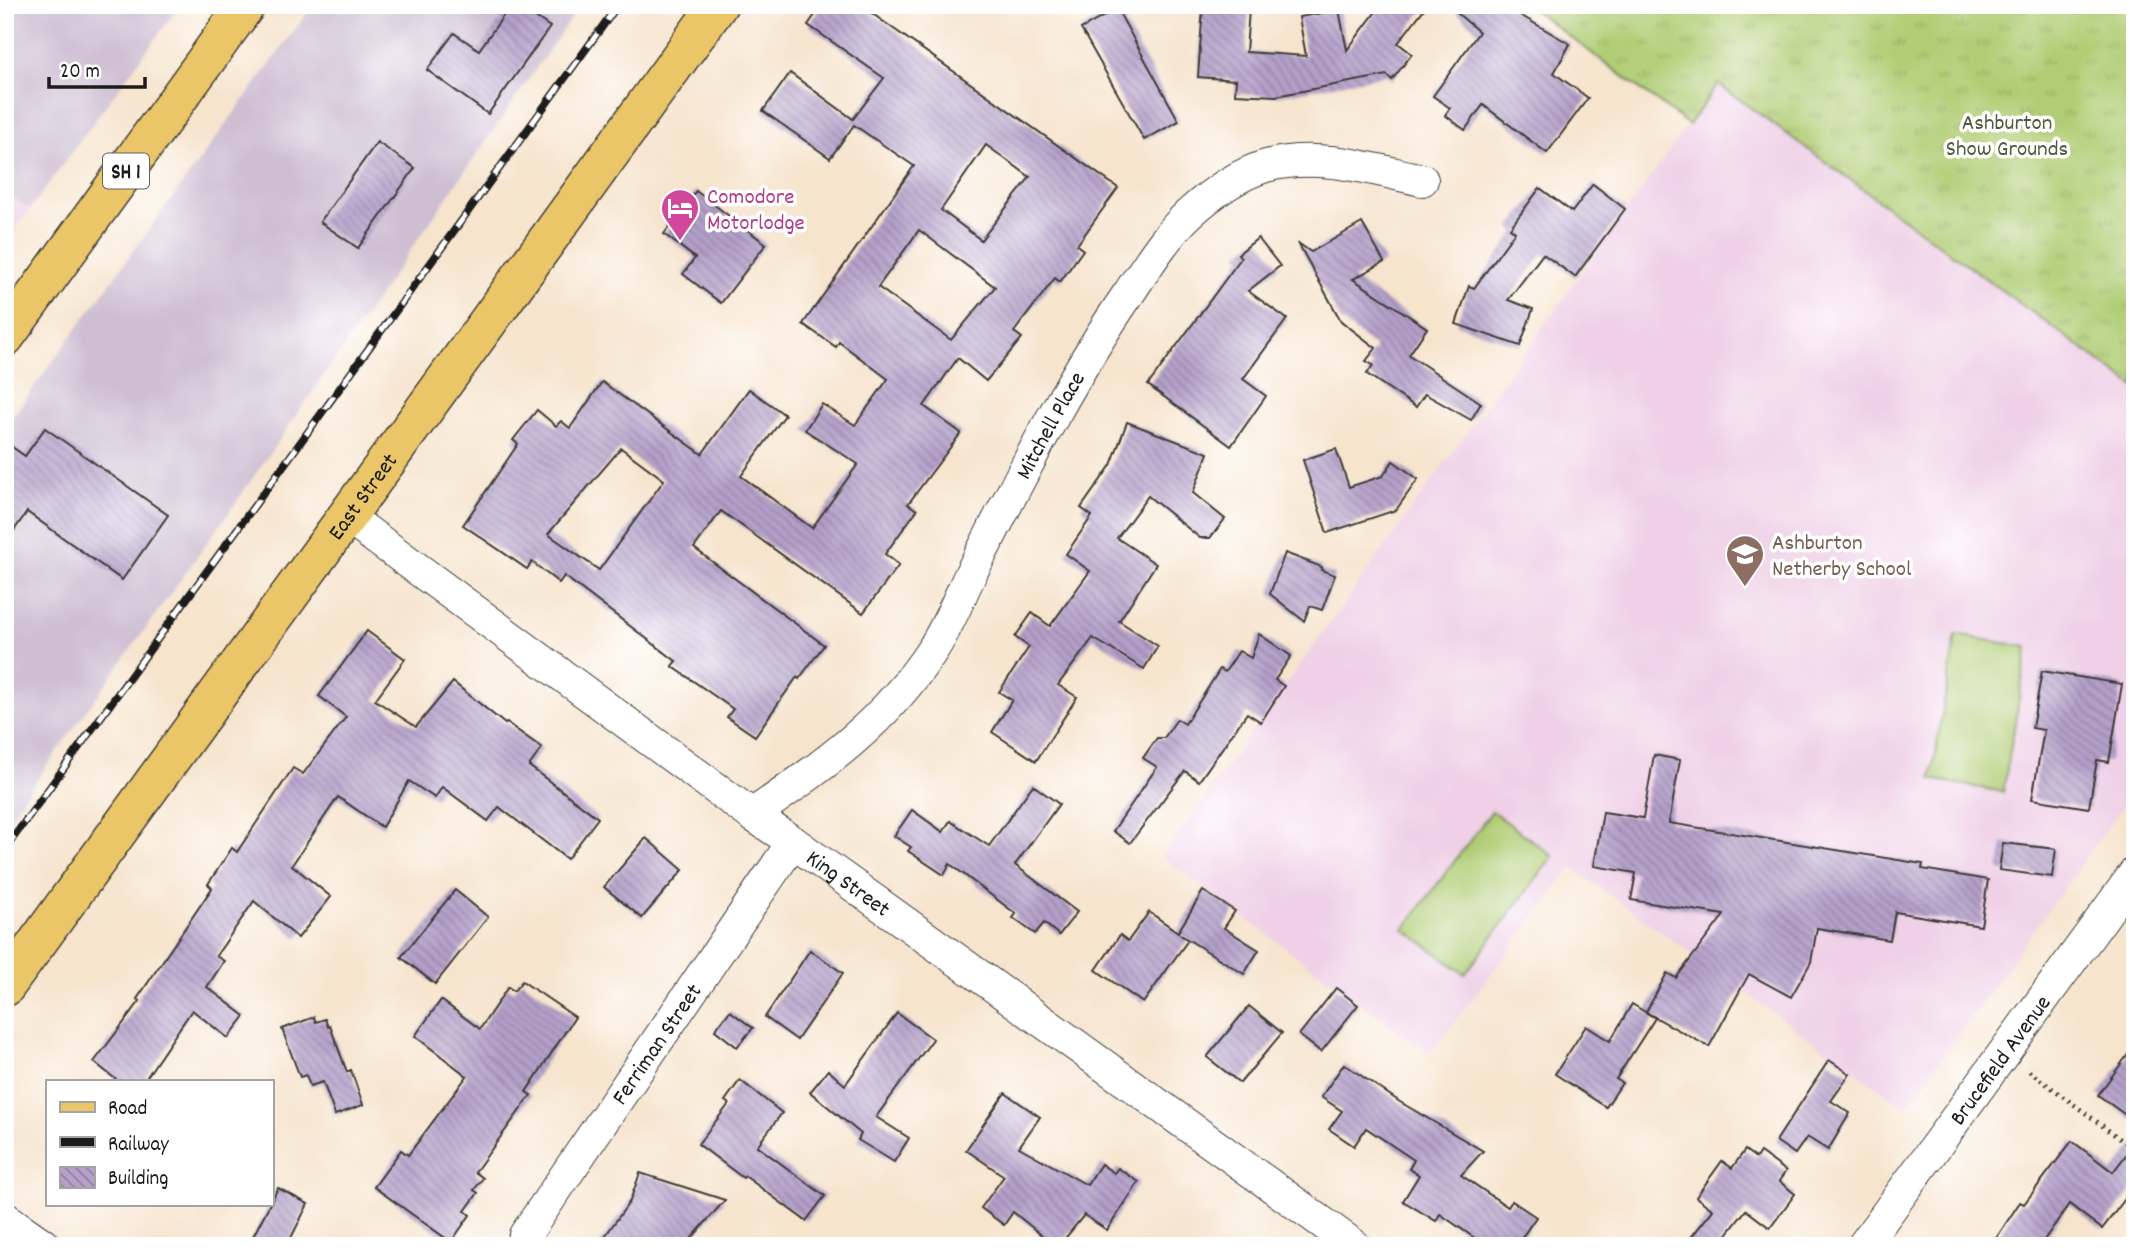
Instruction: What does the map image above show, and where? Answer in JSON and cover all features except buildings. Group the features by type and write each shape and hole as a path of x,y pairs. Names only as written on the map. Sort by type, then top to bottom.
{"main road":[{"name":"SH 1","path":"5,337 246,5"},
{"name":"East Street","path":"5,987 718,5"}],"street":[{"name":"Mitchell Place","path":"752,815 857,739 898,698 934,647 1035,451 1095,342 1156,253 1189,214 1234,180 1265,166 1289,162 1332,161 1422,180"},
{"name":"King Street","path":"347,517 752,815 1355,1246"},
{"name":"Ferriman Street","path":"523,1246 525,1235 793,842"},
{"name":"Brucefield Avenue","path":"1863,1246 2135,873"},
{"path":"5,1218 45,1246"}],"path":[{"path":"2004,1052 2135,1150"}],"shaded area":[{"path":"5,5 180,5 30,209 5,193"},
{"path":"313,5 580,5 230,511 5,824 5,427"},
{"name":"Ashburton Netherby School","path":"1718,83 2135,387 2135,789 1906,1108 1572,868 1430,1054 1162,857"},
{"path":"5,193 30,209 5,244"}],"green space":[{"name":"Ashburton Show Grounds","path":"1527,5 2135,5 2135,387 1718,84 1689,125"},
{"path":"1956,635 2028,647 2003,792 1931,779"},
{"path":"1492,811 1553,856 1465,974 1404,929"}],"railway":[{"path":"5,849 618,5"}],"place":[{"name":"Comodore Motorlodge","path":"680,242"},
{"name":"Ashburton Netherby School","path":"1745,588"}]}
